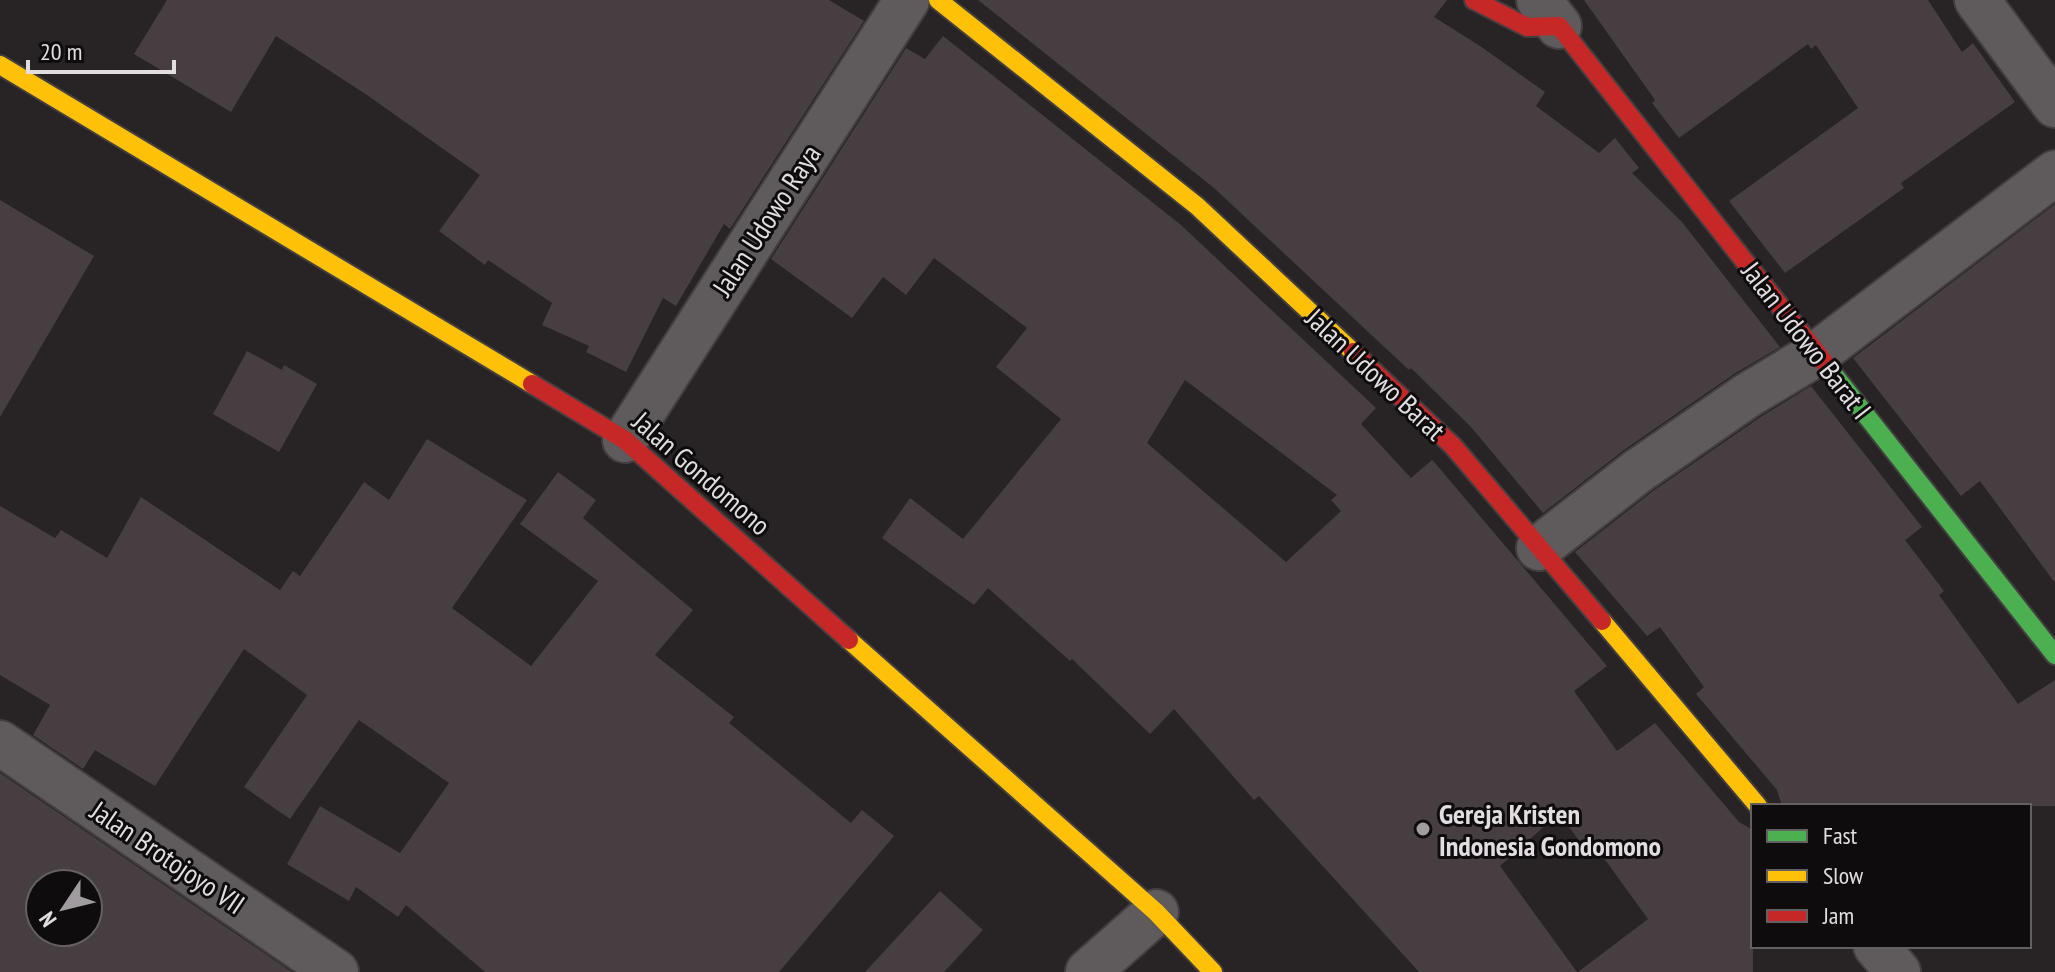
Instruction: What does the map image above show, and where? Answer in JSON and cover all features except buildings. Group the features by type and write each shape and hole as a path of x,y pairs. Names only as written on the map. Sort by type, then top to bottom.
{"street":[{"name":"Jalan Udowo Raya","path":"625,440 907,0"},
{"name":"Jalan Udowo Barat","path":"938,0 1197,206 1453,446 1756,804"},
{"name":"Jalan Udowo Barat I","path":"1474,0 1527,27 1549,13 2055,655"},
{"path":"1977,0 2055,105"},
{"name":"Jalan Gondomono","path":"0,65 625,440 1156,912 1213,972"},
{"path":"1539,548 1638,471 1748,395 1818,353 2055,173"},
{"name":"Jalan Brotojoyo VII","path":"0,743 336,972"},
{"path":"1088,972 1156,912"},
{"path":"1878,948 1898,972"}],"traffic: fast":[{"path":"1828,367 2055,655"}],"traffic: slow":[{"path":"938,0 1197,206 1353,352"},
{"path":"0,65 532,384"},
{"path":"1602,621 1756,804"},
{"path":"849,640 1156,912 1213,972"}],"traffic: jam":[{"path":"1474,0 1527,27 1559,26 1828,367"},
{"path":"1353,352 1453,446 1602,621"},
{"path":"532,384 625,440 849,640"}],"place":[{"name":"Gereja Kristen Indonesia Gondomono","path":"1423,829"}]}
